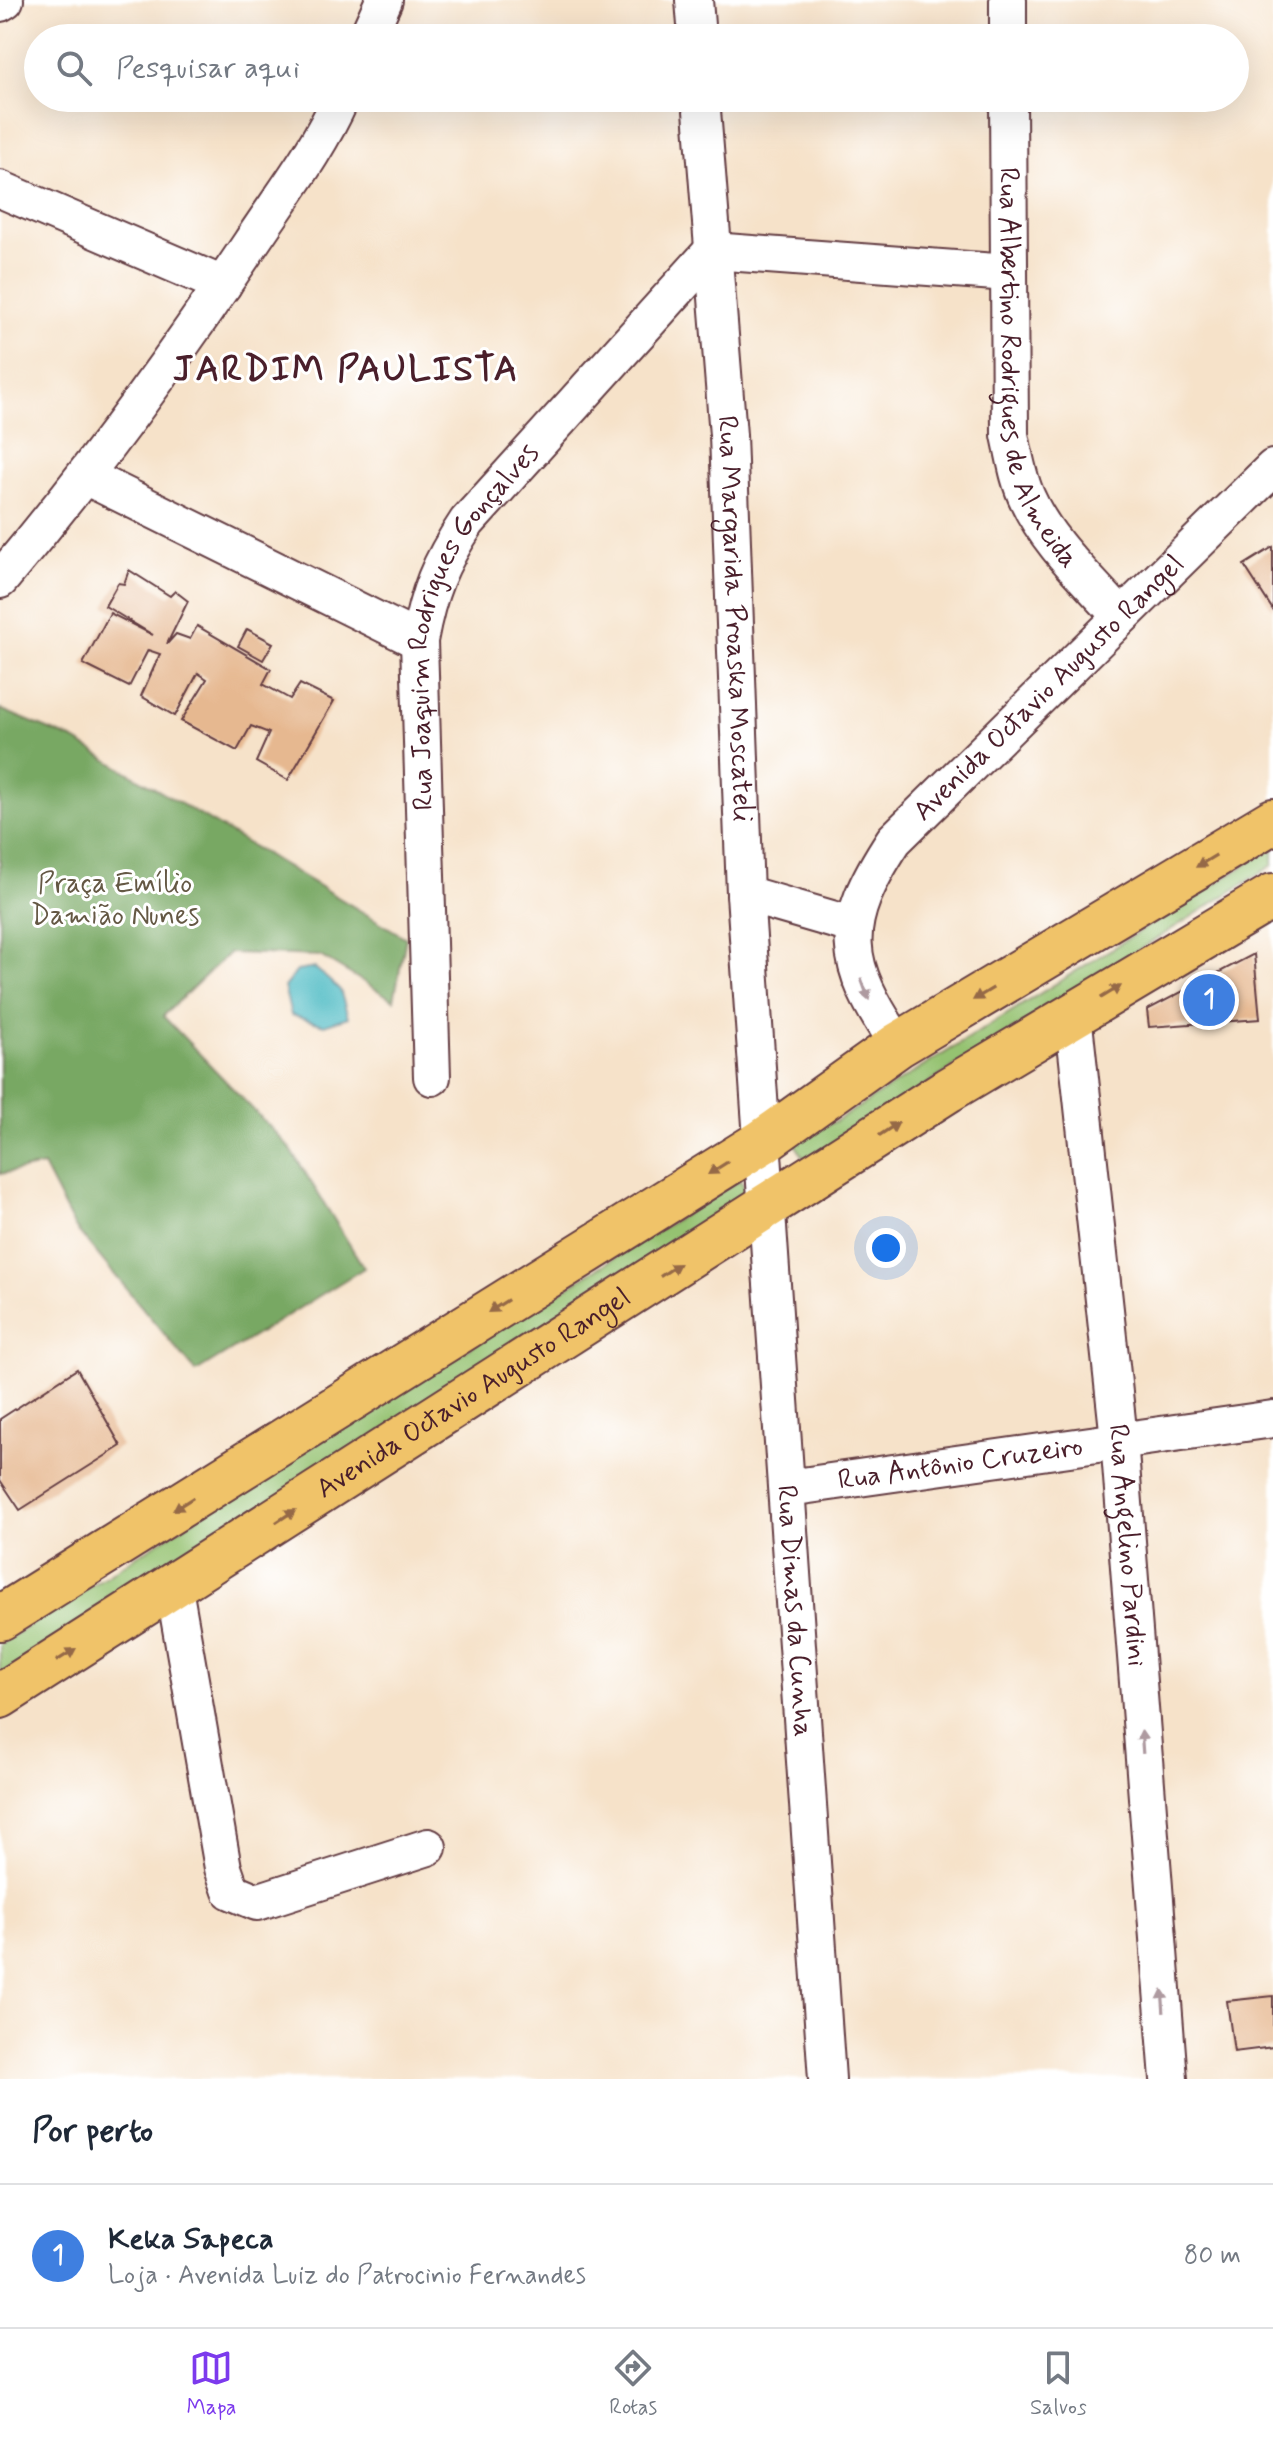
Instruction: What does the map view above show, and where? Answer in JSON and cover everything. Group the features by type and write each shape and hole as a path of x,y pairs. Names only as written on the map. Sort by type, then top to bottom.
{"main road":[{"path":"0,1618 762,1142 898,1045 1273,821"},
{"name":"Avenida Octavio Augusto Rangel","path":"0,1696 174,1588 948,1090 1273,896"}],"street":[{"path":"373,24 384,0"},
{"path":"694,0 696,24"},
{"path":"1008,0 1008,24"},
{"path":"0,580 87,477 223,285 304,163 333,112"},
{"name":"Rua Margarida Proaska Moscateli","path":"702,112 728,435 745,894 762,1142"},
{"name":"Rua Albertino Rodrigues de Almeida","path":"1008,112 1010,435 1017,467 1027,499 1042,526 1120,616"},
{"path":"0,189 223,285"},
{"path":"712,251 1009,273"},
{"name":"Rua Joaquim Rodrigues Gonçalves","path":"432,1077 419,641 428,592 443,558 467,522 712,251"},
{"name":"Avenida Octavio Augusto Rangel","path":"852,925 880,862 894,840 1273,468"},
{"path":"87,477 419,641"},
{"path":"745,894 852,925 855,962 868,1000 898,1045"},
{"name":"Rua Angelino Pardini","path":"1073,1014 1119,1439 1169,2079"},
{"name":"Rua Dimas da Cunha","path":"762,1142 770,1207 827,2079"},
{"name":"Rua Antônio Cruzeiro","path":"788,1488 1273,1419"},
{"path":"174,1588 223,1868 231,1891 257,1902 356,1867 428,1847"}],"green space":[{"name":"Praça Emílio Damião Nunes","path":"0,709 74,740 406,938 394,1000 320,956 229,953 163,1016 290,1148 364,1268 196,1372 74,1226 43,1166 0,1174"},
{"path":"1273,848 1273,865 806,1161 793,1141 836,1121"},
{"path":"740,1180 747,1191 743,1199 0,1678 0,1644 229,1497"}],"water":[{"path":"315,968 340,990 348,1017 324,1025 291,1015 284,987 297,971"}],"building":[{"path":"1273,547 1273,610 1244,565"},
{"path":"129,570 170,596 175,591 188,601 167,644 176,634 190,639 197,626 271,669 263,684 290,699 300,684 334,701 288,780 256,762 269,733 251,726 237,751 181,721 207,679 198,673 175,716 141,696 160,654 148,650 129,687 83,664 110,613 153,635 105,606 118,583 124,584"},
{"path":"247,629 273,643 263,660 238,646"},
{"path":"1254,954 1260,1019 1149,1027 1147,1010"},
{"path":"77,1369 121,1446 20,1510 0,1480 0,1419"},
{"path":"1273,1996 1273,2047 1234,2052 1227,2001"}],"place":[{"name":"Keka Sapeca","path":"1209,1000"}],"district":[{"name":"JARDIM PAULISTA","path":"346,370"}]}
